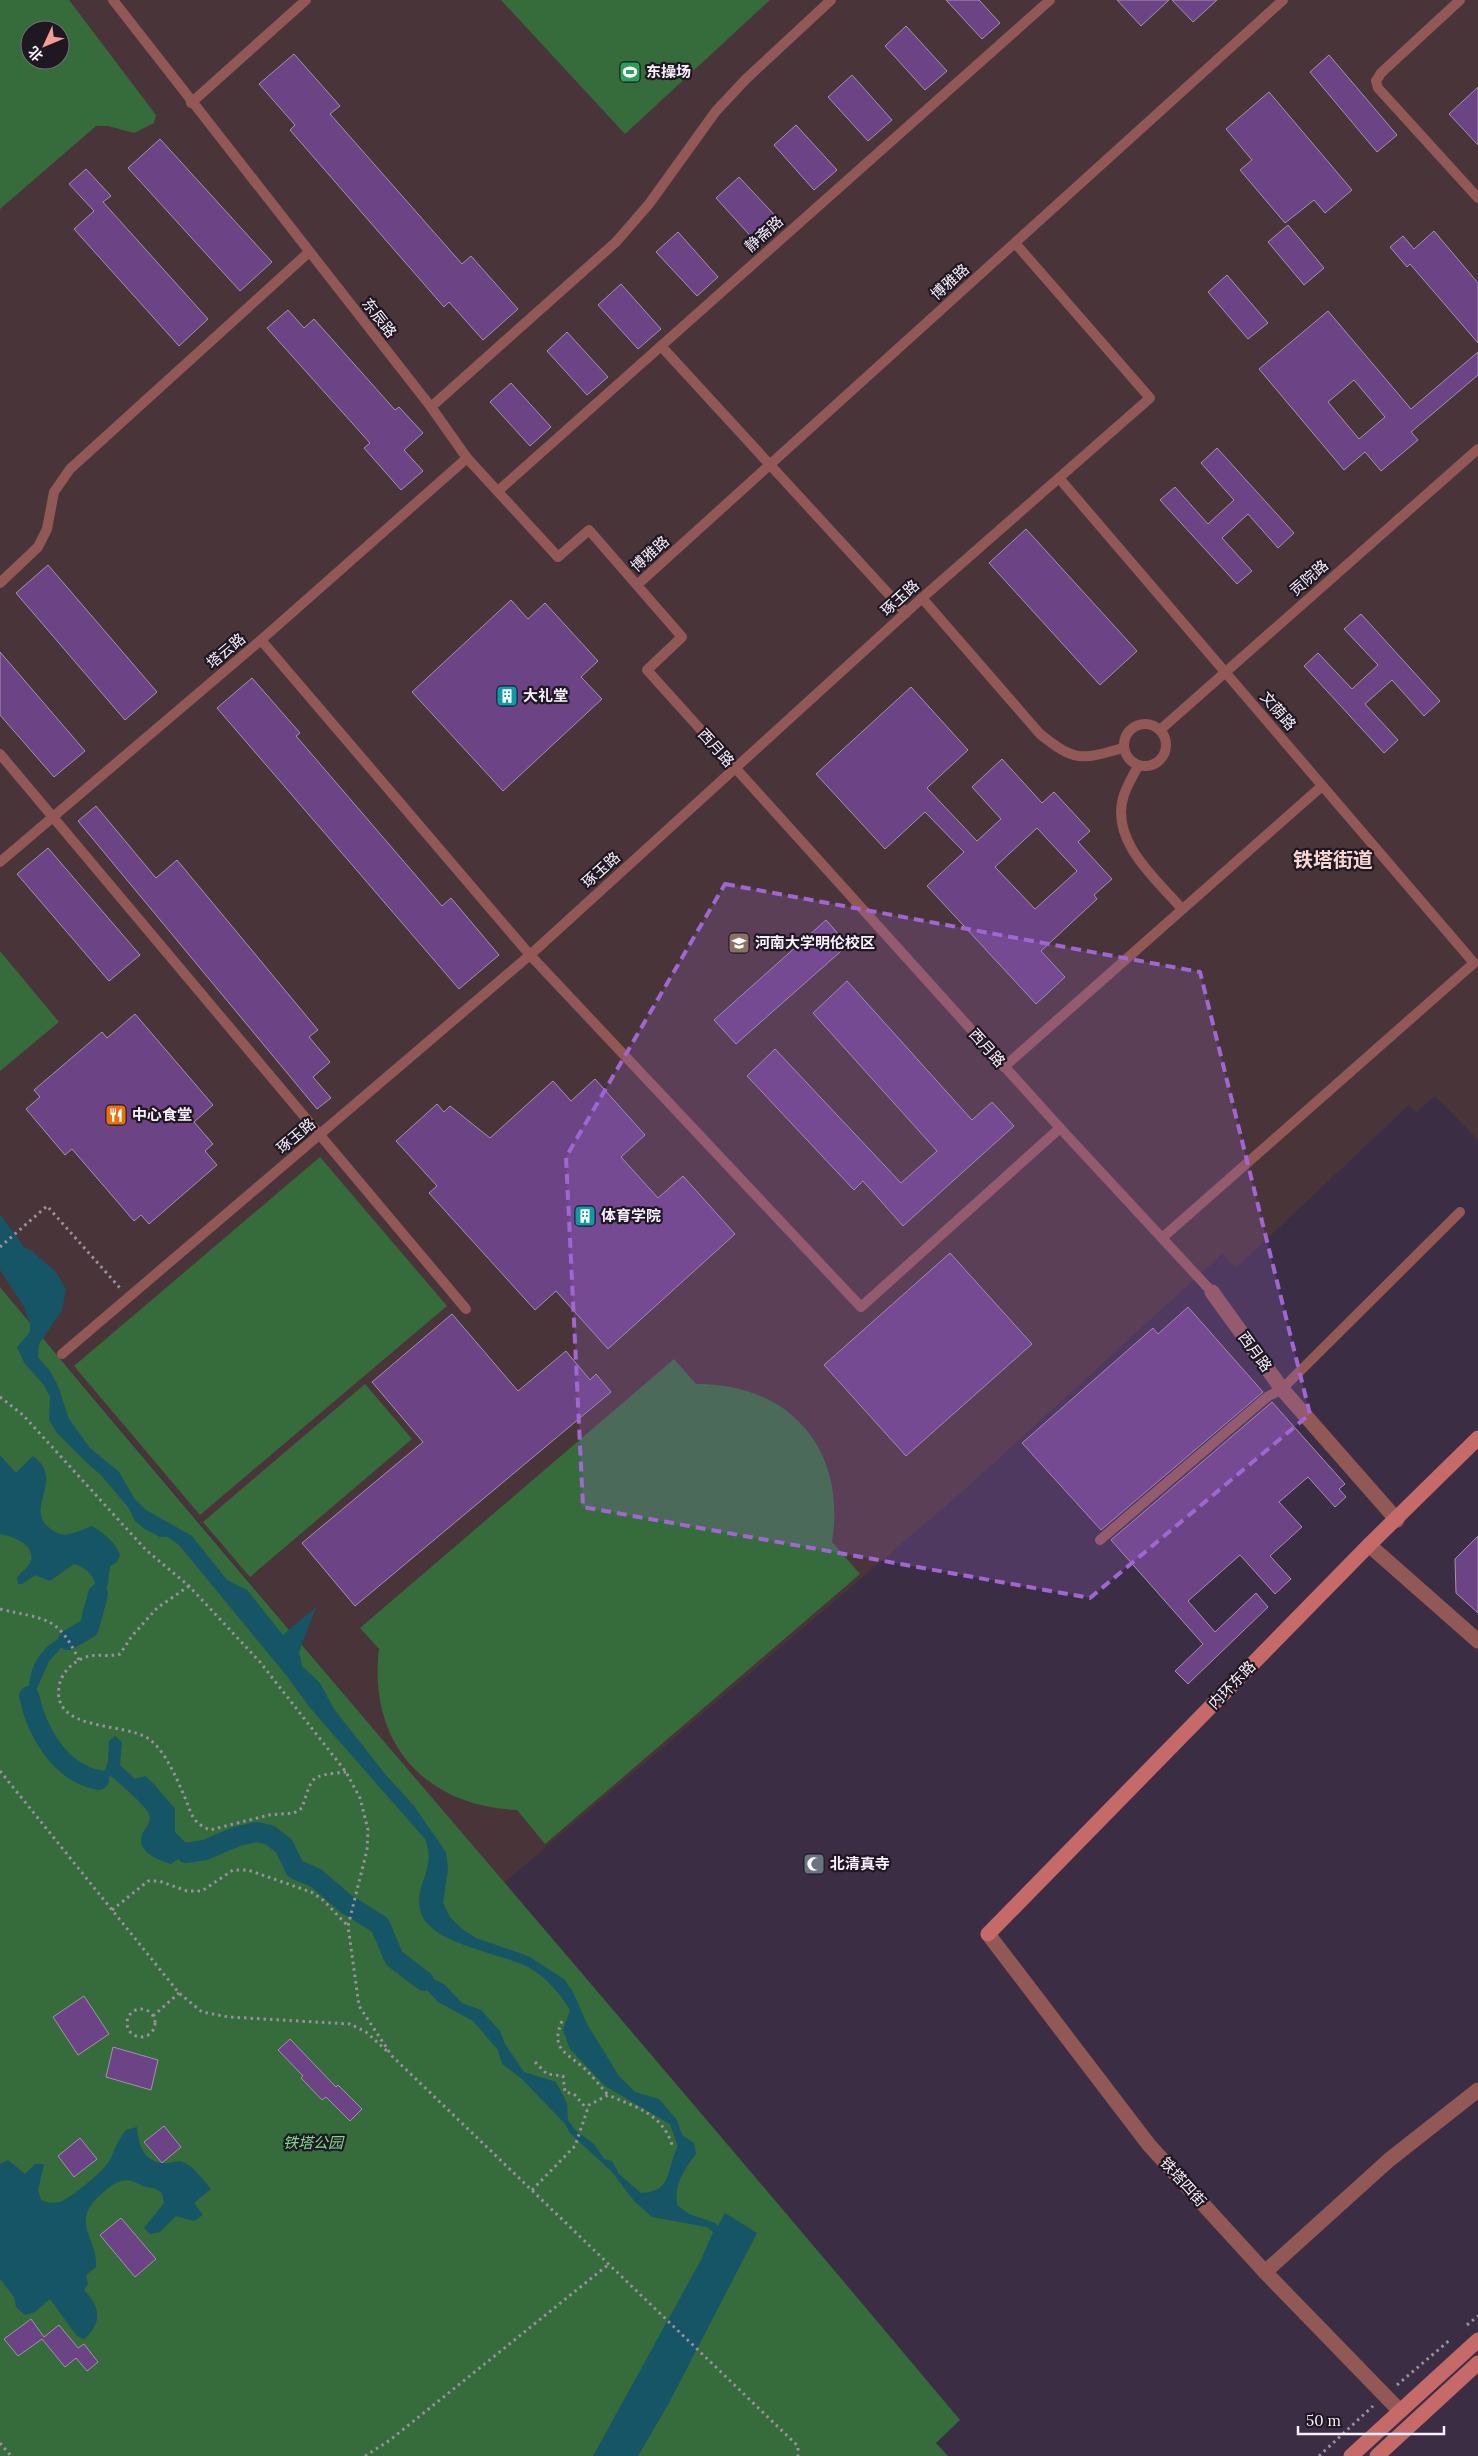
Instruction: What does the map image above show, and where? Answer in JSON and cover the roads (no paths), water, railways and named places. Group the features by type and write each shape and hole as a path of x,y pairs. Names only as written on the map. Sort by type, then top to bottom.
{"street":[{"name":"西月路","path":"1212,1292 1282,1389 1397,1520"},
{"name":"内环东路","path":"988,1934 1369,1545 1397,1520 1478,1438"},
{"path":"1369,1545 1478,1641"},
{"name":"铁塔四街","path":"988,1934 1149,2145 1265,2272 1400,2411"},
{"path":"1265,2272 1389,2160 1478,2090"},
{"path":"1351,2456 1478,2340"},
{"path":"1377,2456 1478,2363"}],"lane":[{"name":"东辰路","path":"112,0 308,253 431,407 467,458 558,557 589,530 637,586"},
{"path":"191,103 306,0"},
{"path":"431,407 616,242 649,204 716,111 746,79 831,0"},
{"name":"静斋路","path":"498,491 1050,0"},
{"name":"博雅路","path":"637,586 1283,0"},
{"path":"1460,0 1381,73 1376,81 1378,88 1478,198"},
{"name":"琢玉路","path":"62,1354 530,955 922,598 1150,398 1015,243"},
{"path":"0,583 38,547 47,529 54,492 70,469 308,253"},
{"path":"661,346 906,613"},
{"name":"贡院路","path":"1160,730 1478,449"},
{"name":"塔云路","path":"0,862 261,640 467,458"},
{"name":"文荫路","path":"1059,478 1474,963 1162,1238"},
{"name":"西月路","path":"637,586 682,637 646,670 1004,1067 1212,1292"},
{"path":"922,598 1040,734 1060,750 1076,756 1091,757 1123,748"},
{"path":"261,640 530,955 861,1307 1060,1128"},
{"path":"1150,724 1160,730 1166,740 1165,754 1154,765 1138,766 1126,756 1123,748 1126,734 1137,725 1150,724"},
{"path":"0,754 466,1309"},
{"path":"1138,766 1123,797 1120,820 1127,840 1143,864 1182,909"},
{"path":"1004,1067 1322,786"},
{"path":"1100,1540 1267,1397 1282,1389 1460,1212"}],"water":[{"path":"0,1214 24,1247 32,1251 55,1271 66,1289 62,1310 39,1344 38,1357 50,1371 58,1386 69,1419 90,1448 119,1472 134,1498 146,1510 192,1536 227,1580 247,1590 283,1635 316,1607 299,1652 302,1666 320,1683 334,1709 385,1774 414,1806 446,1852 448,1869 443,1903 450,1917 462,1929 476,1938 528,1956 564,1979 573,1992 587,2024 619,2076 635,2092 659,2099 677,2120 682,2135 694,2143 696,2154 684,2172 679,2184 676,2197 677,2205 689,2214 715,2223 718,2226 725,2213 757,2233 669,2403 638,2456 593,2456 701,2260 713,2232 707,2227 652,2217 634,2201 612,2172 570,2133 565,2124 522,2079 502,2064 498,2050 473,2021 438,2002 428,1991 424,1981 431,1978 444,1984 462,2003 481,2010 500,2031 505,2044 524,2072 556,2082 567,2103 568,2120 575,2130 594,2144 604,2159 612,2161 619,2174 641,2193 652,2192 659,2188 667,2177 678,2146 670,2124 605,2086 570,2049 563,2030 570,2010 557,1991 541,1976 528,1967 516,1962 452,1940 438,1933 427,1924 421,1913 419,1903 429,1860 425,1839 311,1709 286,1675 179,1545 168,1537 160,1537 145,1529 135,1521 128,1507 101,1475 57,1433 49,1420 50,1397 44,1385 25,1364 17,1347 30,1332 30,1323 23,1305 0,1270"},
{"path":"0,1455 16,1473 33,1456 42,1465 46,1475 46,1485 41,1504 41,1513 44,1522 52,1530 56,1533 67,1535 92,1526 105,1535 115,1546 120,1555 117,1562 110,1566 108,1583 103,1595 98,1594 95,1583 88,1571 74,1564 50,1581 35,1575 22,1584 18,1584 17,1578 29,1565 32,1557 27,1546 22,1542 0,1534"},
{"path":"64,1636 68,1640 49,1661 35,1693 29,1696 31,1676 37,1660 48,1646"},
{"path":"115,1736 122,1742 120,1765 135,1779 145,1776 148,1778 175,1808 175,1832 188,1845 186,1853 171,1864 145,1851 142,1846 142,1835 149,1823 150,1817 147,1810 111,1776 99,1780 97,1773 105,1770 108,1761 109,1741"},
{"path":"137,2127 140,2145 150,2159 162,2163 180,2161 185,2163 196,2171 211,2189 194,2203 203,2215 194,2221 176,2216 160,2232 150,2234 144,2228 164,2203 162,2193 154,2188 126,2180 115,2183 99,2196 87,2214 87,2231 96,2257 96,2267 86,2275 88,2284 84,2290 93,2302 97,2314 97,2321 90,2333 84,2339 77,2336 50,2299 35,2312 25,2315 16,2307 14,2297 0,2279 0,2164 8,2160 25,2174 35,2164 44,2164 38,2190 41,2200 50,2203 60,2202 79,2190 101,2171 107,2165 126,2130"}],"waterway":[{"path":"68,1640 89,1628 98,1594"},
{"path":"29,1696 44,1737 52,1749 73,1769 85,1776 99,1780"},
{"path":"186,1853 205,1850 238,1836 257,1832 270,1835 284,1846 295,1869 316,1878 345,1903 380,1925 394,1958 424,1981"}],"place":[{"name":"东操场","path":"630,72"},
{"name":"大礼堂","path":"507,696"},
{"name":"河南大学明伦校区","path":"739,943"},
{"name":"中心食堂","path":"116,1115"},
{"name":"体育学院","path":"585,1216"},
{"name":"北清真寺","path":"814,1864"}],"district":[{"name":"铁塔街道","path":"1333,860"}],"park label":[{"name":"铁塔公园","path":"313,2143"}]}
